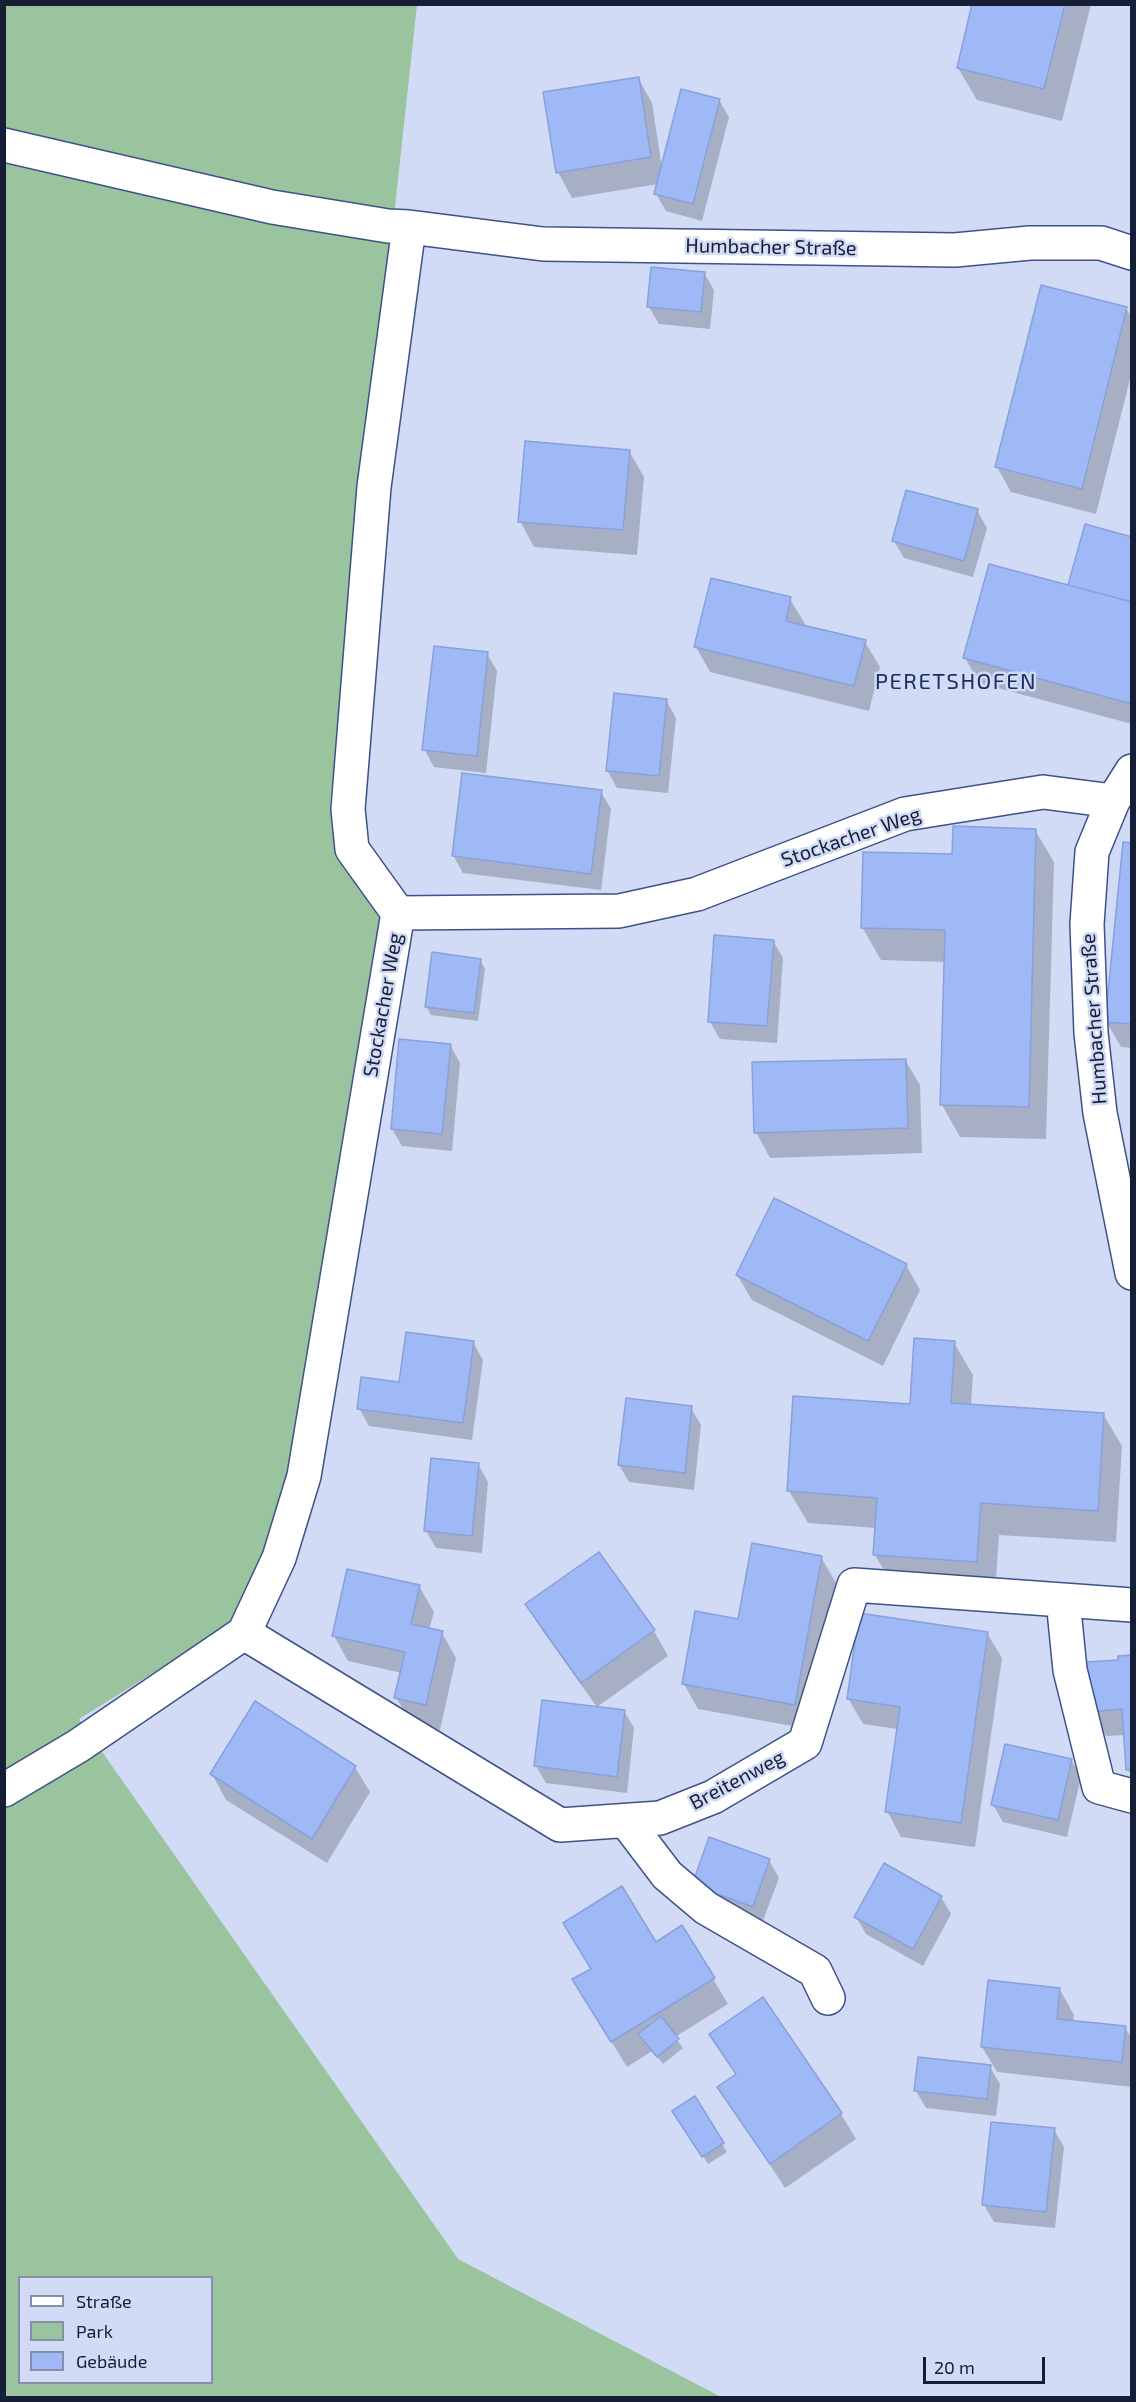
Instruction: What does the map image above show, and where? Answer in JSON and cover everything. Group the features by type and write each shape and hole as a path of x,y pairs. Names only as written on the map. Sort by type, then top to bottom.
{"street":[{"name":"Humbacher Straße","path":"4,145 272,207 387,226 543,244 955,250 1030,243 1101,243 1131,253"},
{"path":"398,913 352,849 348,809 374,487 409,227"},
{"name":"Humbacher Straße","path":"1131,771 1113,801 1092,852 1086,924 1091,1033 1100,1113 1124,1204 1131,1273"},
{"name":"Stockacher Weg","path":"244,1633 279,1558 304,1476 398,913 619,911 697,894 905,814 1043,792 1113,801"},
{"name":"Breitenweg","path":"244,1633 560,1825 660,1818 713,1797 805,1743 854,1585 1131,1605"},
{"path":"1063,1600 1070,1670 1099,1787 1131,1796"},
{"path":"4,1790 78,1746 244,1633"},
{"path":"626,1821 667,1875 706,1908 816,1971 828,1998"}],"green space":[{"path":"5,5 417,5 330,803 337,854 382,919 288,1475 266,1560 235,1622 79,1719 458,2259 721,2397 5,2398"}],"building":[{"path":"972,4 1065,4 1044,89 957,68"},
{"path":"639,77 651,157 556,173 543,92"},
{"path":"681,89 720,99 693,204 654,194"},
{"path":"651,267 705,272 701,312 647,307"},
{"path":"1041,285 1127,307 1082,489 995,467"},
{"path":"525,441 630,450 623,530 518,522"},
{"path":"906,490 978,509 964,561 892,541"},
{"path":"1085,524 1132,537 1132,602 1068,585"},
{"path":"989,564 1132,602 1132,704 963,658"},
{"path":"711,578 791,597 786,621 866,640 854,686 694,647"},
{"path":"434,646 488,652 477,756 422,750"},
{"path":"614,693 667,699 659,776 606,771"},
{"path":"462,773 602,790 591,874 452,856"},
{"path":"953,826 1036,829 1029,1107 940,1105 945,930 861,928 863,852 952,854"},
{"path":"1123,842 1132,843 1132,1024 1105,1022"},
{"path":"714,935 774,940 767,1026 708,1022"},
{"path":"432,952 481,959 474,1013 425,1007"},
{"path":"399,1039 451,1044 442,1134 391,1129"},
{"path":"906,1059 908,1128 754,1133 752,1062"},
{"path":"774,1198 907,1264 868,1341 736,1275"},
{"path":"406,1332 474,1341 463,1423 357,1409 361,1377 399,1382"},
{"path":"914,1338 955,1341 951,1403 1104,1413 1098,1511 981,1503 977,1562 873,1555 877,1498 787,1491 793,1396 910,1404"},
{"path":"626,1398 692,1406 685,1473 618,1465"},
{"path":"431,1458 479,1463 472,1536 424,1531"},
{"path":"752,1543 822,1556 795,1705 682,1684 695,1611 738,1619"},
{"path":"599,1552 655,1630 581,1683 525,1604"},
{"path":"347,1569 420,1585 411,1624 443,1631 426,1705 394,1698 405,1652 332,1636"},
{"path":"859,1613 988,1632 961,1823 885,1812 900,1707 847,1699"},
{"path":"1132,1655 1132,1769 1126,1770 1122,1709 1090,1712 1086,1662 1118,1660 1118,1656"},
{"path":"542,1700 625,1710 617,1777 534,1766"},
{"path":"255,1701 356,1766 312,1839 210,1774"},
{"path":"1005,1744 1072,1759 1058,1820 991,1805"},
{"path":"709,1837 770,1859 753,1907 692,1885"},
{"path":"884,1863 942,1896 913,1949 854,1917"},
{"path":"622,1886 656,1942 682,1925 715,1978 611,2042 572,1979 591,1969 563,1923"},
{"path":"988,1980 1060,1988 1057,2019 1126,2026 1122,2062 981,2047"},
{"path":"763,1997 842,2113 770,2164 717,2087 736,2074 709,2034"},
{"path":"661,2016 679,2039 657,2057 638,2034"},
{"path":"918,2057 991,2065 987,2099 914,2091"},
{"path":"695,2096 724,2143 702,2157 672,2111"},
{"path":"991,2122 1055,2128 1046,2212 982,2205"}],"district":[{"name":"PERETSHOFEN","path":"956,682"}]}
